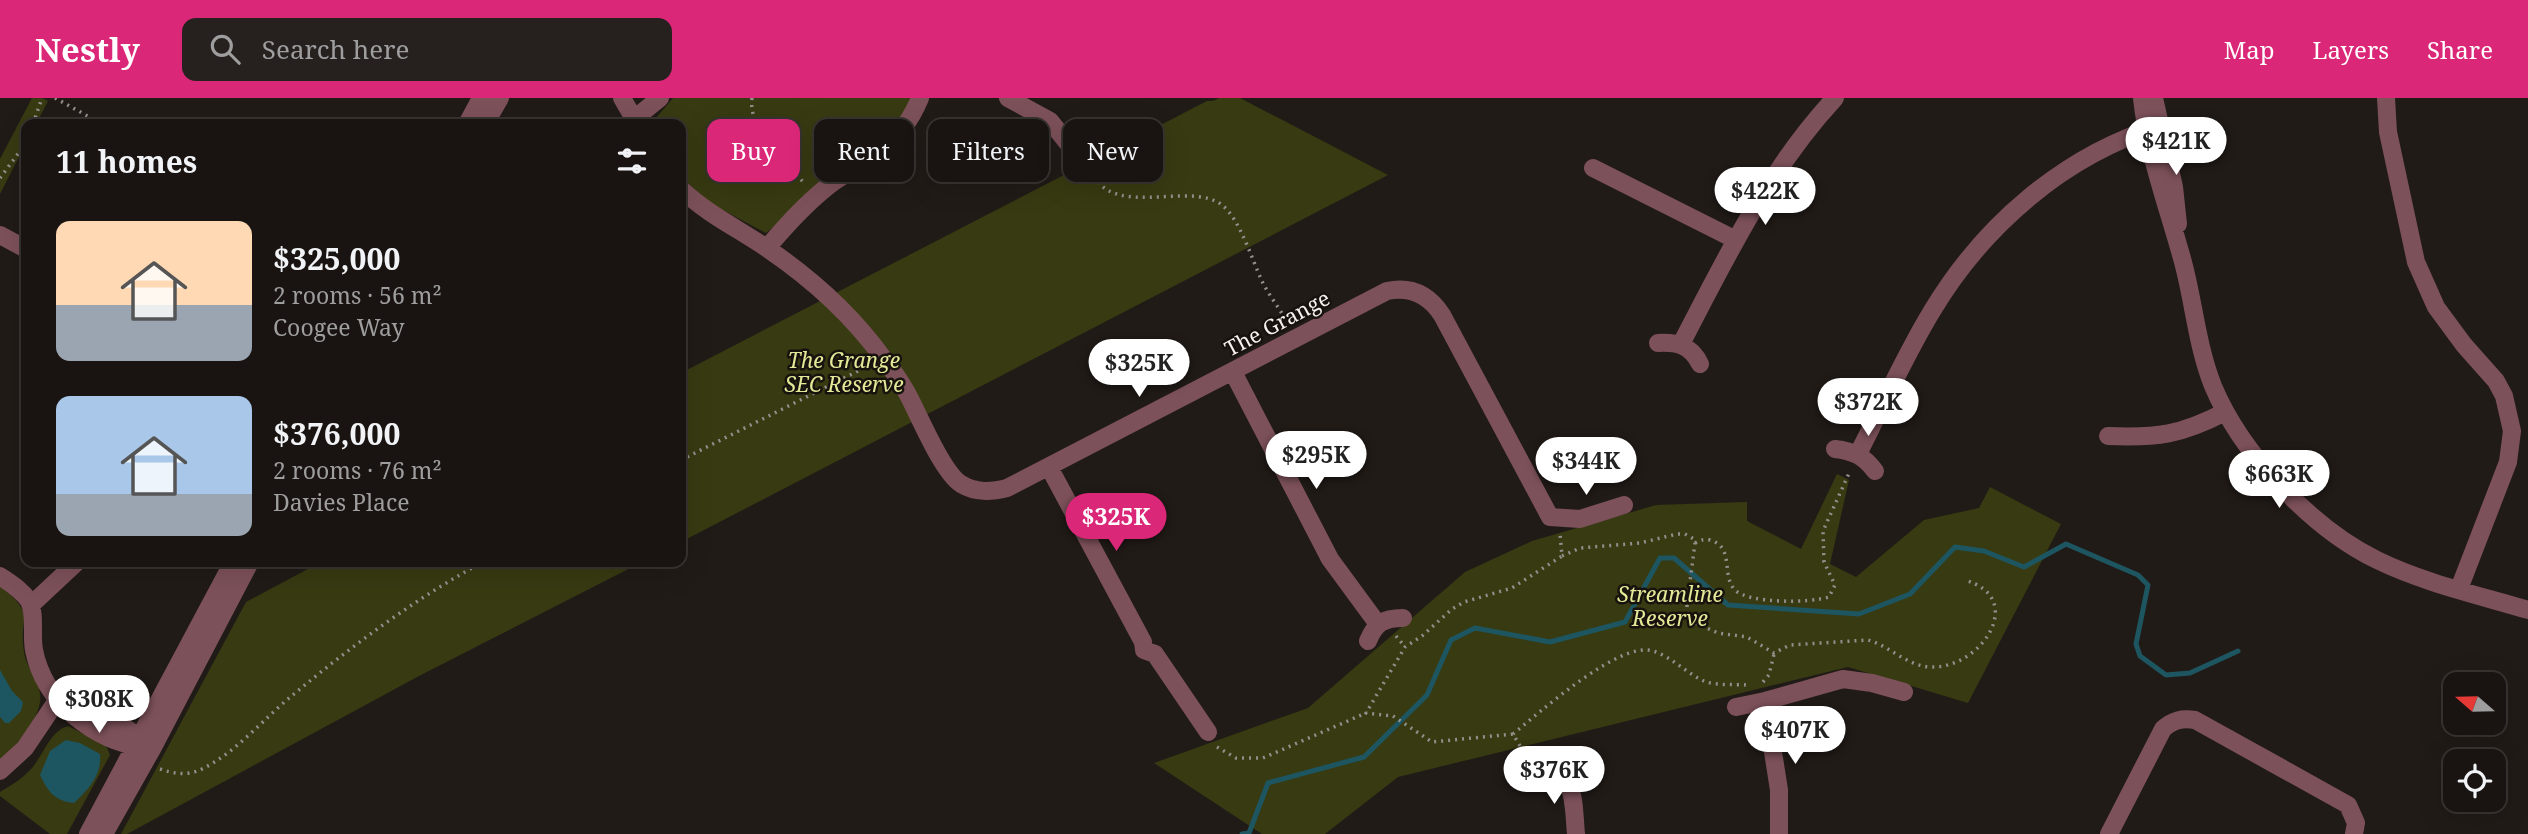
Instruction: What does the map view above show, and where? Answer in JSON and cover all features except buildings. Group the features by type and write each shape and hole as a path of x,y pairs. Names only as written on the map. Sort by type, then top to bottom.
{"street":[{"path":"470,119 481,98"},
{"path":"488,119 499,98"},
{"path":"622,98 633,119"},
{"path":"638,119 660,98"},
{"path":"767,248 790,220 816,195 889,145 904,128 920,98"},
{"path":"1008,98 1051,121 1063,136"},
{"path":"1681,344 1777,170 1835,98"},
{"path":"2142,98 2153,129"},
{"path":"2154,98 2153,129 2160,190 2183,262 2212,383 2225,412 2270,472 2318,520 2375,560 2528,610"},
{"path":"2386,98 2388,132 2416,261 2436,307 2496,381 2504,396 2512,431 2508,462 2459,589"},
{"path":"1858,454 1932,310 1974,252 2036,191 2120,139 2153,129"},
{"path":"1593,168 1736,240"},
{"name":"The Grange","path":"686,194 699,206 767,248 808,278 842,309 884,358 906,391 946,466 961,484 984,492 1007,488 1387,291 1406,289 1426,297 1442,315 1550,517"},
{"path":"0,235 21,246"},
{"path":"1658,343 1681,344 1691,350 1700,363"},
{"path":"1233,372 1330,559 1377,624"},
{"path":"2108,436 2170,434 2200,425 2225,412"},
{"path":"1835,449 1858,454 1875,471"},
{"path":"1049,467 1143,642 1144,650 1155,654 1208,732"},
{"path":"1550,517 1580,519 1624,505"},
{"path":"31,605 72,567"},
{"path":"104,834 231,567"},
{"path":"88,834 142,749 247,567"},
{"path":"0,576 19,590 31,605 36,658 58,699 81,723 142,749"},
{"path":"1368,641 1377,624 1384,620 1403,618"},
{"path":"1736,707 1763,694 1843,680 1872,683 1904,692"},
{"path":"1763,694 1779,790 1779,834"},
{"path":"0,771 25,748 58,699"},
{"path":"2109,834 2164,729 2169,723 2186,719 2207,727 2348,805 2356,823 2354,834"},
{"path":"1536,770 1556,771 1570,785 1576,834"}],"path":[{"path":"35,119 42,98"},
{"path":"55,98 93,119"},
{"path":"752,98 751,105 760,132 816,195"},
{"path":"0,178 21,150"},
{"path":"1099,182 1114,193 1147,198 1197,197 1219,202 1236,224 1263,283 1283,314 1291,342"},
{"path":"686,457 884,358"},
{"path":"1695,545 1702,540 1710,540 1719,545 1727,559 1731,585 1751,599 1829,597 1835,585 1824,562 1823,531 1858,454"},
{"path":"1550,517 1559,531 1562,556"},
{"path":"1366,713 1405,648 1452,609 1464,602 1512,588 1562,556 1580,548 1640,543 1676,534 1690,536 1695,545 1687,612 1693,622 1718,634 1747,637 1774,653"},
{"path":"142,749 173,773 186,774 201,770 221,757 299,689 399,614 474,567"},
{"path":"1774,653 1790,645 1868,640 1924,666 1944,666 1956,662 1969,656 1991,634 1995,614 1987,591 1964,580"},
{"path":"1208,732 1218,749 1236,758 1263,758 1366,713 1393,716 1432,742 1513,734 1580,680 1634,650 1650,650 1663,655 1707,682 1747,685"},
{"path":"1763,694 1774,653"},
{"path":"1513,734 1536,770"}],"green space":[{"path":"32,98 48,101 39,119 21,119 21,153 0,194 0,159"},
{"path":"673,98 913,98 901,119 814,119 814,182 829,182 766,233 704,200 686,180 686,119 655,119"},
{"name":"The Grange SEC Reserve","path":"1240,98 1388,175 686,539 686,370 1063,175 1063,182 1163,182 1163,124 1207,101"},
{"name":"Streamline Reserve","path":"1837,474 1849,480 1830,564 1856,577 1924,520 1979,508 1990,487 2061,524 1968,703 1848,667 1398,777 1325,834 1262,834 1154,763 1308,708 1465,572 1532,541 1656,505 1747,502 1747,521 1801,549"},
{"path":"312,567 632,567 419,676 127,834 121,834 246,602"},
{"path":"0,586 23,611 24,652 39,688 40,702 27,730 0,761"},
{"path":"68,726 106,745 110,755 67,834 50,834 0,796 0,792 29,772 56,733"}],"water":[{"path":"0,670 12,691 23,702 21,711 9,723 5,723 0,717"},
{"path":"66,740 80,743 100,754 97,775 74,803 53,795 40,775 50,751"}],"waterway":[{"path":"1242,834 1249,833 1268,783 1364,757 1427,695 1451,640 1475,628 1550,642 1625,622 1660,558 1674,558 1728,605 1859,614 1910,594 1955,547 1984,551 2024,567 2066,544 2138,575 2148,585 2136,644 2140,656 2166,675 2190,673 2238,651"}]}
